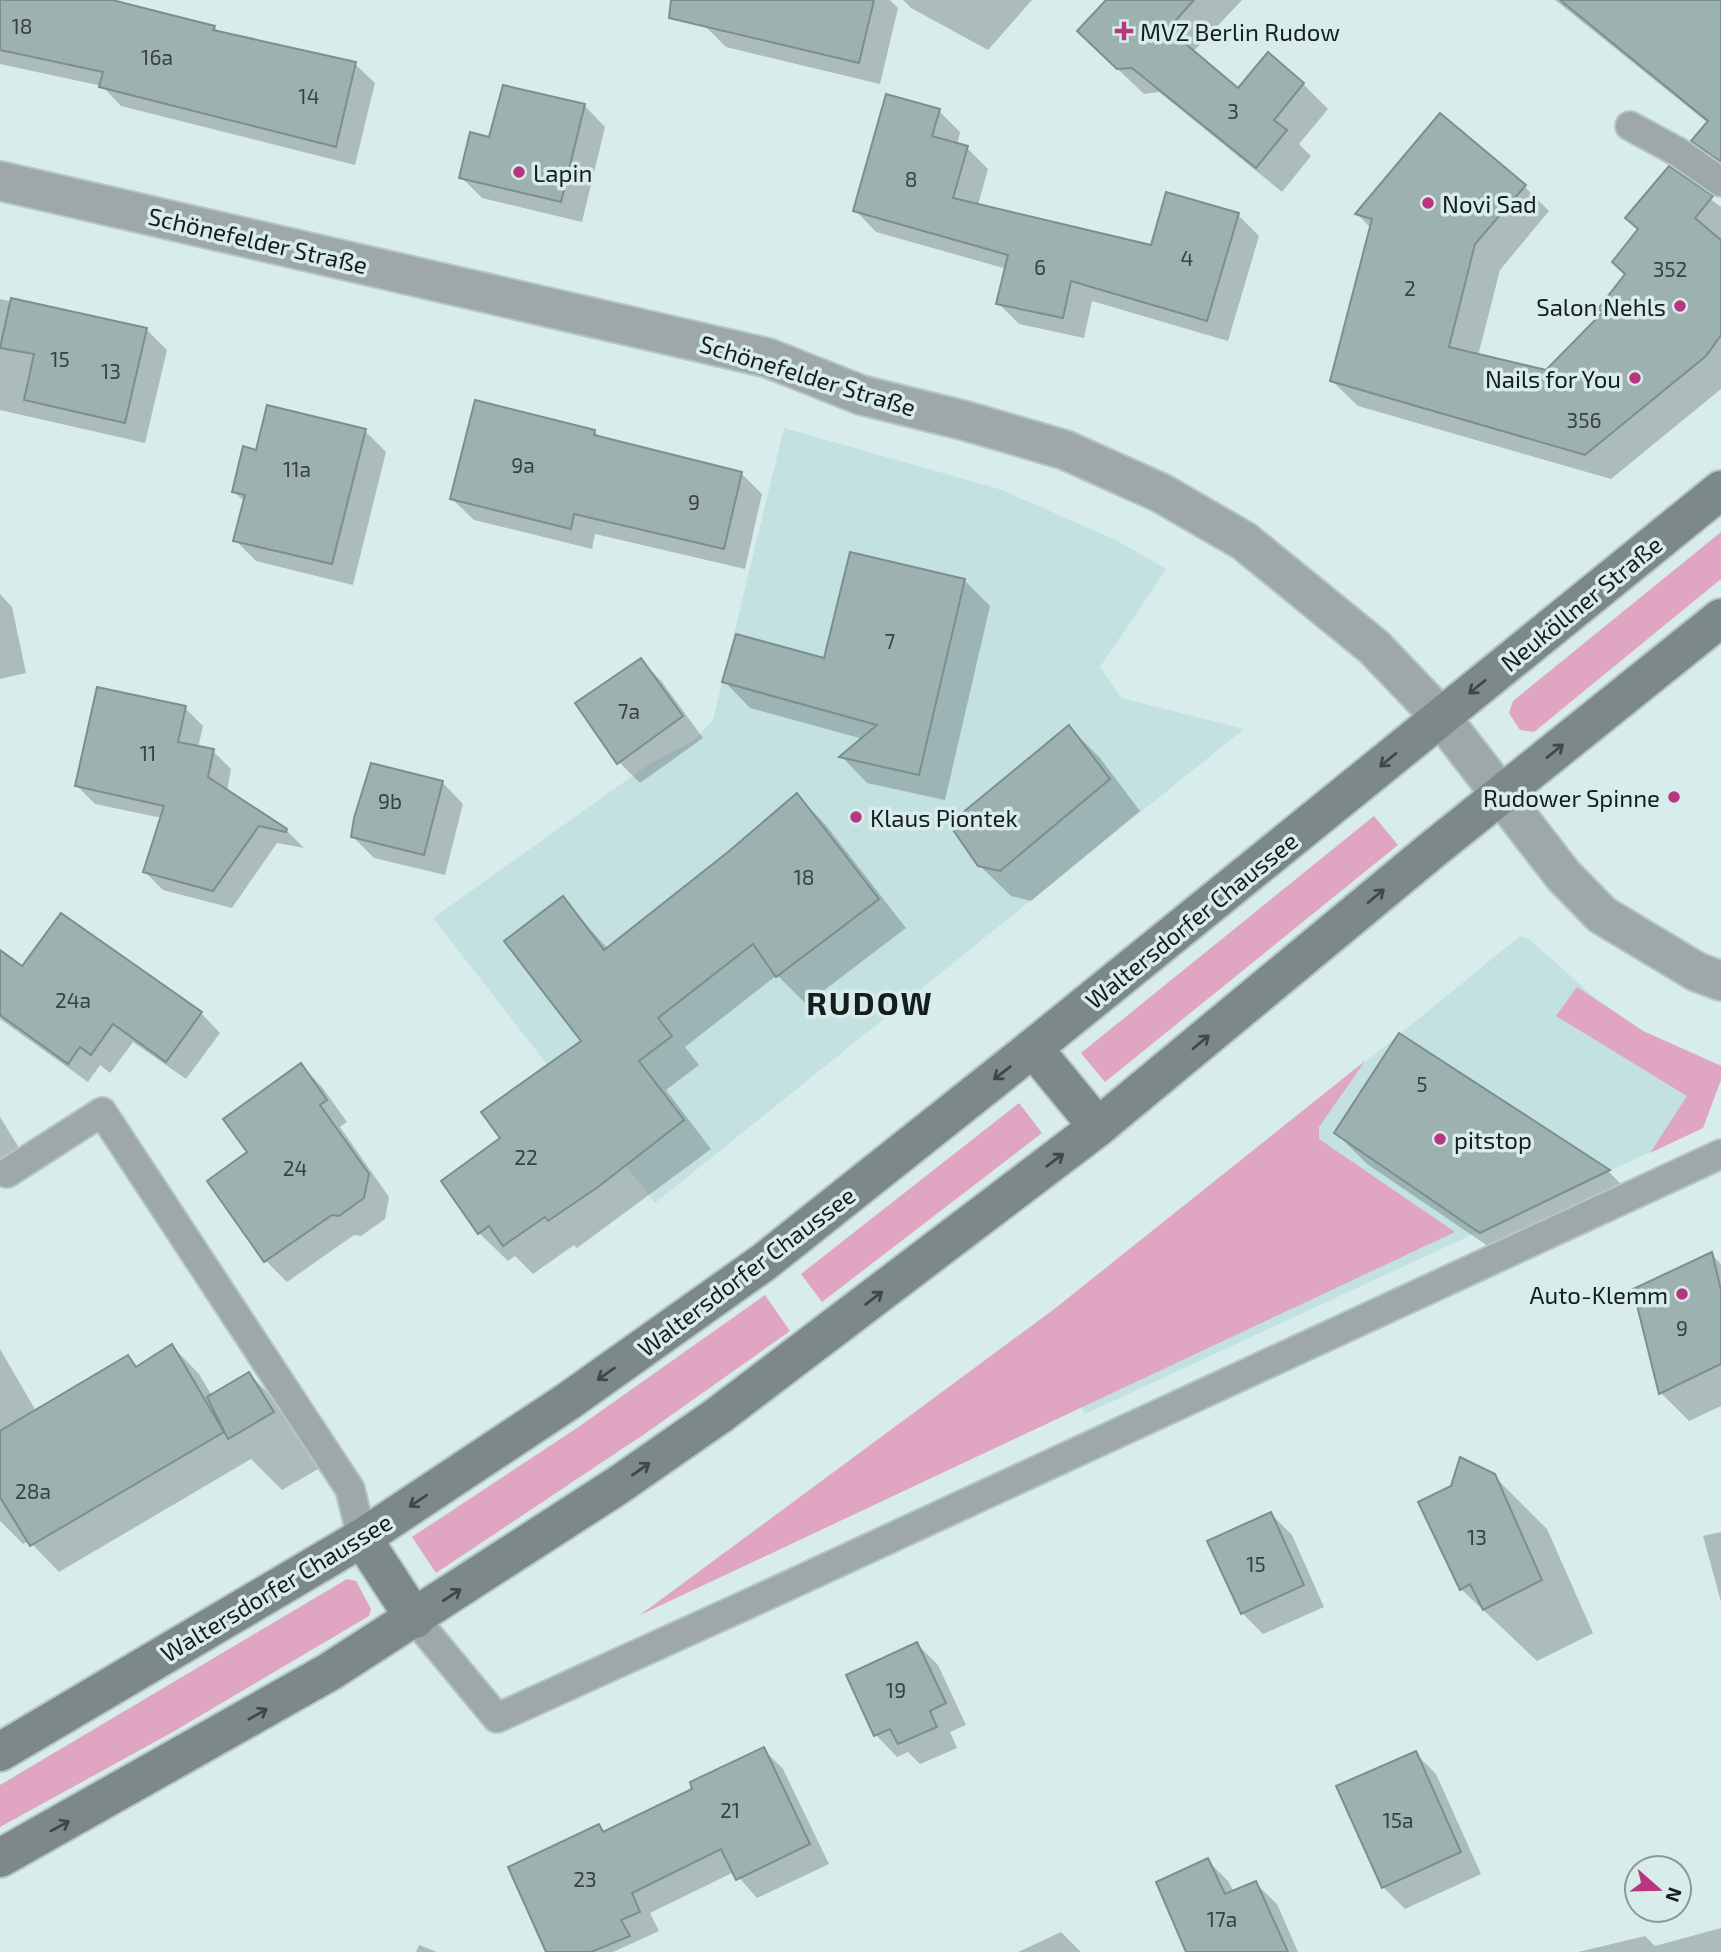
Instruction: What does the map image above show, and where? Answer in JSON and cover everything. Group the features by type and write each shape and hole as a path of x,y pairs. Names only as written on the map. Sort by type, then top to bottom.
{"main road":[{"name":"Neuköllner Straße","path":"1440,716 1721,490"},
{"path":"0,1858 200,1748 415,1619 719,1415 1098,1127 1502,794 1721,618"},
{"name":"Waltersdorfer Chaussee","path":"0,1752 362,1538 567,1402 764,1262 1033,1048 1440,716"},
{"path":"1033,1048 1098,1127"},
{"path":"362,1538 415,1619"}],"street":[{"name":"Schönefelder Straße","path":"0,181 768,358 860,395 966,421 1065,450 1161,493 1244,541 1364,638 1440,716 1502,794"},
{"path":"1502,794 1563,875 1602,915 1697,972 1721,981"}],"lane":[{"path":"1630,126 1678,152 1721,182"},
{"path":"7,1173 102,1112 350,1489 362,1538"},
{"path":"415,1619 497,1717 759,1599 1721,1154"}],"shaded area":[{"name":"Klaus Piontek","path":"784,428 999,489 1114,539 1166,569 1100,667 1121,698 1244,729 655,1203 433,918 648,765 694,740 713,720"},
{"path":"1721,532 1721,579 1534,732 1520,730 1509,713 1513,701"},
{"path":"1374,816 1398,845 1105,1082 1081,1053"},
{"path":"1520,936 1529,939 1594,997 1645,1032 1721,1065 1721,1080 1700,1129 1085,1414 1045,1324"},
{"path":"1577,987 1643,1031 1721,1066 1721,1080 1703,1128 1650,1153 1687,1096 1556,1016"},
{"path":"1365,1061 1319,1127 1319,1139 1455,1232 640,1615 1053,1310"},
{"path":"1019,1103 1042,1133 822,1302 801,1274"},
{"path":"765,1295 790,1331 646,1433 436,1573 412,1537 577,1428"},
{"path":"347,1579 356,1581 371,1609 369,1616 171,1733 0,1827 0,1785"}],"building":[{"path":"0,0 112,0 215,26 213,30 356,62 336,147 99,87 103,72 0,50"},
{"path":"671,0 874,0 859,63 669,18"},
{"path":"1106,0 1194,0 1168,29 1238,88 1268,52 1304,83 1274,120 1287,130 1256,168 1132,68 1117,69 1077,31"},
{"path":"1560,0 1721,0 1721,162 1691,141 1708,121"},
{"path":"503,85 585,104 561,202 459,178 470,132 489,137"},
{"path":"886,94 940,109 932,136 968,146 953,198 1151,245 1166,192 1239,213 1207,321 1071,281 1063,318 996,304 1008,255 853,211"},
{"path":"1440,113 1526,185 1475,244 1449,347 1546,370 1603,312 1598,309 1625,274 1612,262 1638,229 1625,218 1669,166 1713,196 1695,218 1721,240 1721,335 1706,356 1585,455 1330,381 1372,219 1355,214"},
{"path":"11,298 147,328 125,423 24,400 34,354 0,348"},
{"path":"475,400 595,430 594,435 742,472 724,549 574,514 571,529 450,499"},
{"path":"267,405 366,429 332,564 233,541 245,495 232,492 243,446 256,450"},
{"path":"850,552 965,579 919,775 839,757 877,725 722,682 736,634 824,658"},
{"path":"641,658 683,716 617,764 575,703"},
{"path":"97,687 186,706 178,742 214,749 208,777 287,829 286,832 259,826 213,891 143,872 164,806 75,786"},
{"path":"1069,725 1110,779 1000,871 978,866 949,824"},
{"path":"371,763 443,781 424,855 351,837"},
{"path":"797,793 879,899 776,977 753,944 658,1018 672,1036 639,1061 684,1120 598,1187 548,1221 545,1217 503,1246 489,1226 478,1234 441,1181 500,1138 481,1112 581,1041 504,941 563,896 604,950 728,852"},
{"path":"61,913 202,1012 166,1062 113,1024 91,1055 80,1047 68,1064 0,1015 0,950 22,966"},
{"path":"1399,1033 1610,1170 1480,1233 1334,1133"},
{"path":"301,1063 327,1100 320,1105 369,1174 364,1198 339,1216 332,1215 264,1262 207,1181 247,1152 223,1119"},
{"path":"1712,1252 1721,1290 1721,1364 1659,1394 1633,1289"},
{"path":"172,1344 224,1432 30,1546 0,1497 0,1431 128,1355 136,1367"},
{"path":"249,1372 274,1412 228,1439 207,1397"},
{"path":"1460,1457 1495,1474 1542,1580 1483,1610 1470,1584 1460,1590 1418,1502 1451,1486"},
{"path":"1271,1512 1304,1585 1241,1614 1207,1541"},
{"path":"917,1642 946,1703 930,1711 937,1727 898,1744 890,1729 874,1736 846,1675"},
{"path":"764,1747 810,1844 736,1880 721,1849 632,1893 640,1912 621,1920 630,1936 591,1952 546,1952 508,1867 599,1824 603,1832 692,1789 690,1782"},
{"path":"1416,1751 1461,1852 1382,1888 1336,1786"},
{"path":"1208,1858 1225,1894 1256,1881 1288,1952 1186,1952 1156,1882"}],"place":[{"name":"MVZ Berlin Rudow","path":"1124,31"},
{"name":"Lapin","path":"519,172"},
{"name":"Novi Sad","path":"1428,203"},
{"name":"Salon Nehls","path":"1680,306"},
{"name":"Nails for You","path":"1635,378"},
{"name":"Rudower Spinne","path":"1674,797"},
{"name":"Klaus Piontek","path":"856,817"},
{"name":"pitstop","path":"1440,1139"},
{"name":"Auto-Klemm","path":"1682,1294"}],"district":[{"name":"RUDOW","path":"870,1002"}]}
